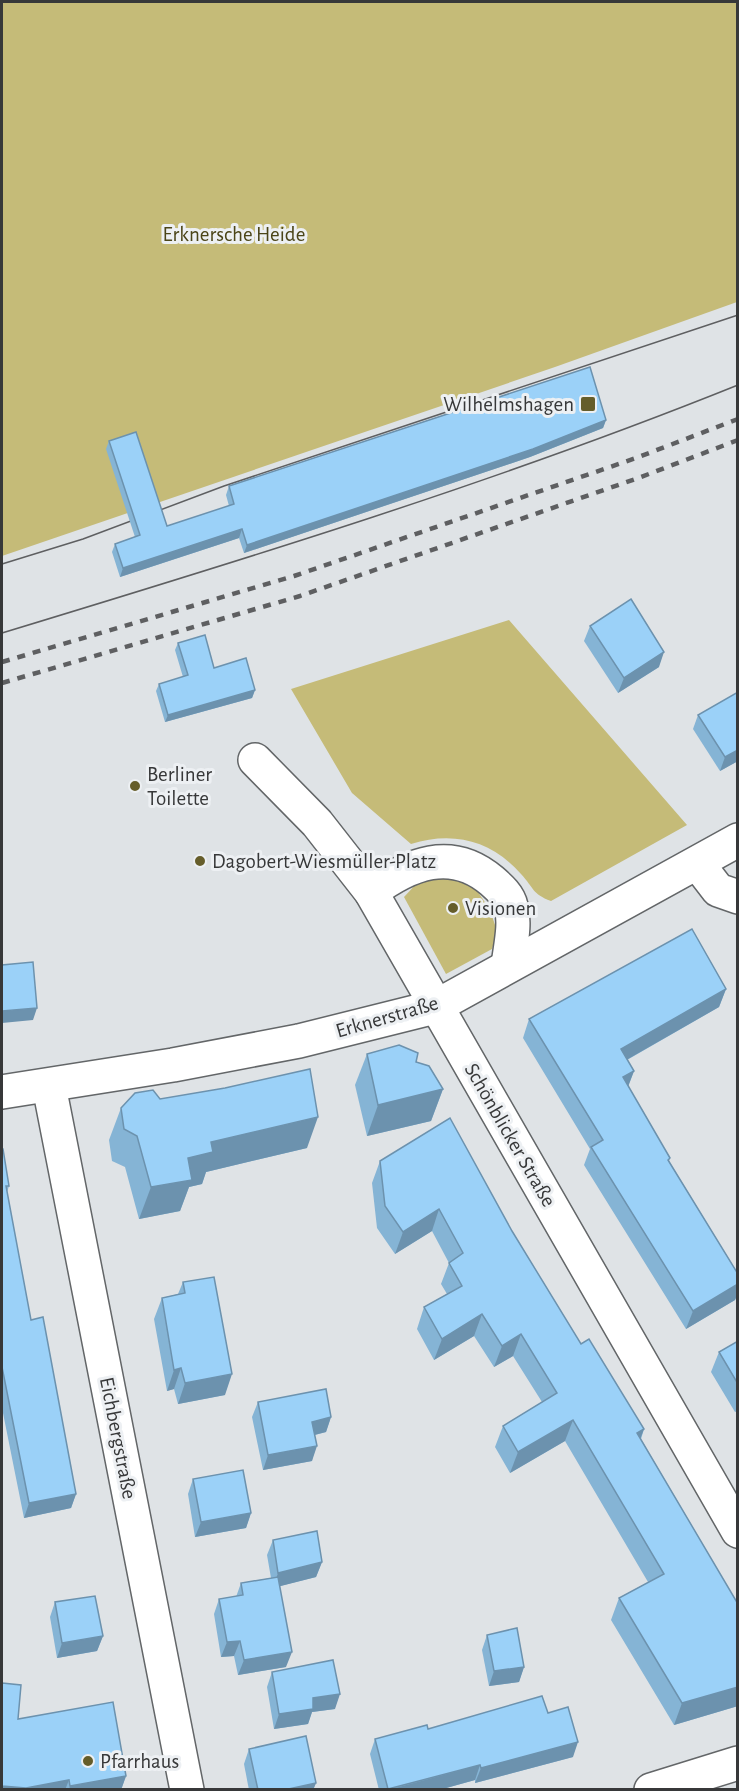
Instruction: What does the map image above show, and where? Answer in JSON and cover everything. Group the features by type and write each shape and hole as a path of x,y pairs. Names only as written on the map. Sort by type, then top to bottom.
{"street":[{"name":"Schönblicker Straße","path":"255,760 317,823 371,892 738,1531"},
{"name":"Erknerstraße","path":"2,1092 49,1086 299,1041 435,1007 738,840"},
{"path":"371,892 410,867 434,861 458,864 483,873 503,891 511,905 513,929 508,966"},
{"path":"698,864 718,890 738,897"},
{"name":"Eichbergstraße","path":"49,1086 187,1790"},
{"path":"651,1790 738,1763"}],"green space":[{"name":"Erknersche Heide","path":"2,2 737,2 737,302 555,367 2,556"},
{"path":"509,620 687,825 551,901 537,893 509,862 484,846 470,841 442,838 411,844 352,793 291,689"},
{"path":"432,877 459,879 476,889 490,910 497,931 492,949 446,974 404,897 418,882"}],"building":[{"path":"590,367 606,420 533,449 247,545 242,529 123,568 115,544 140,535 109,441 136,432 167,526 234,504 229,486"},
{"path":"631,599 664,652 624,678 590,626"},
{"path":"205,635 214,668 246,658 255,690 168,715 159,684 188,675 178,643"},
{"path":"738,692 738,750 725,757 698,715"},
{"path":"692,929 726,989 621,1049 634,1071 623,1077 670,1158 668,1160 738,1274 738,1284 693,1311 591,1147 603,1140 529,1019"},
{"path":"33,962 37,1008 2,1011 2,965"},
{"path":"399,1045 418,1053 416,1062 429,1066 443,1089 378,1105 367,1054"},
{"path":"310,1069 318,1117 211,1142 213,1152 188,1158 192,1180 151,1187 137,1136 124,1129 121,1108 135,1093 153,1090 160,1099 225,1088"},
{"path":"450,1118 512,1231 581,1344 589,1339 644,1429 637,1433 738,1604 738,1687 682,1703 619,1598 664,1574 573,1420 518,1452 503,1426 557,1393 521,1334 502,1346 482,1314 442,1339 424,1307 462,1286 449,1263 463,1253 439,1209 403,1232 385,1206 380,1161"},
{"path":"2,1149 9,1186 6,1186 31,1320 43,1317 76,1494 29,1503 2,1367"},
{"path":"214,1277 232,1374 185,1383 181,1368 174,1370 162,1298 185,1293 183,1282"},
{"path":"738,1341 738,1384 719,1352"},
{"path":"326,1389 331,1417 312,1422 317,1446 268,1455 258,1402"},
{"path":"243,1470 251,1513 201,1522 193,1479"},
{"path":"317,1531 322,1562 278,1573 273,1540"},
{"path":"278,1577 292,1652 244,1660 240,1641 227,1642 219,1599 243,1595 241,1583"},
{"path":"95,1596 103,1636 62,1643 55,1602"},
{"path":"517,1628 524,1667 494,1671 487,1635"},
{"path":"333,1660 340,1694 313,1698 313,1709 279,1714 272,1672"},
{"path":"2,1683 21,1685 18,1719 113,1702 126,1776 70,1786 69,1780 26,1788 2,1786"},
{"path":"542,1696 548,1713 568,1707 578,1742 481,1768 480,1765 388,1789 375,1739 427,1725 428,1729"},
{"path":"306,1736 316,1783 284,1790 258,1790 249,1749"}],"tram line":[{"path":"2,564 83,539 224,486 738,315"},
{"path":"2,633 372,517 556,454 738,385"}],"railway":[{"path":"2,662 294,576 636,458 738,419"},
{"path":"2,683 300,596 641,477 738,440"}],"place":[{"name":"Wilhelmshagen","path":"588,404"},
{"name":"Berliner Toilette","path":"135,786"},
{"name":"Dagobert-Wiesmüller-Platz","path":"200,861"},
{"name":"Visionen","path":"453,908"},
{"name":"Pfarrhaus","path":"88,1761"}]}
